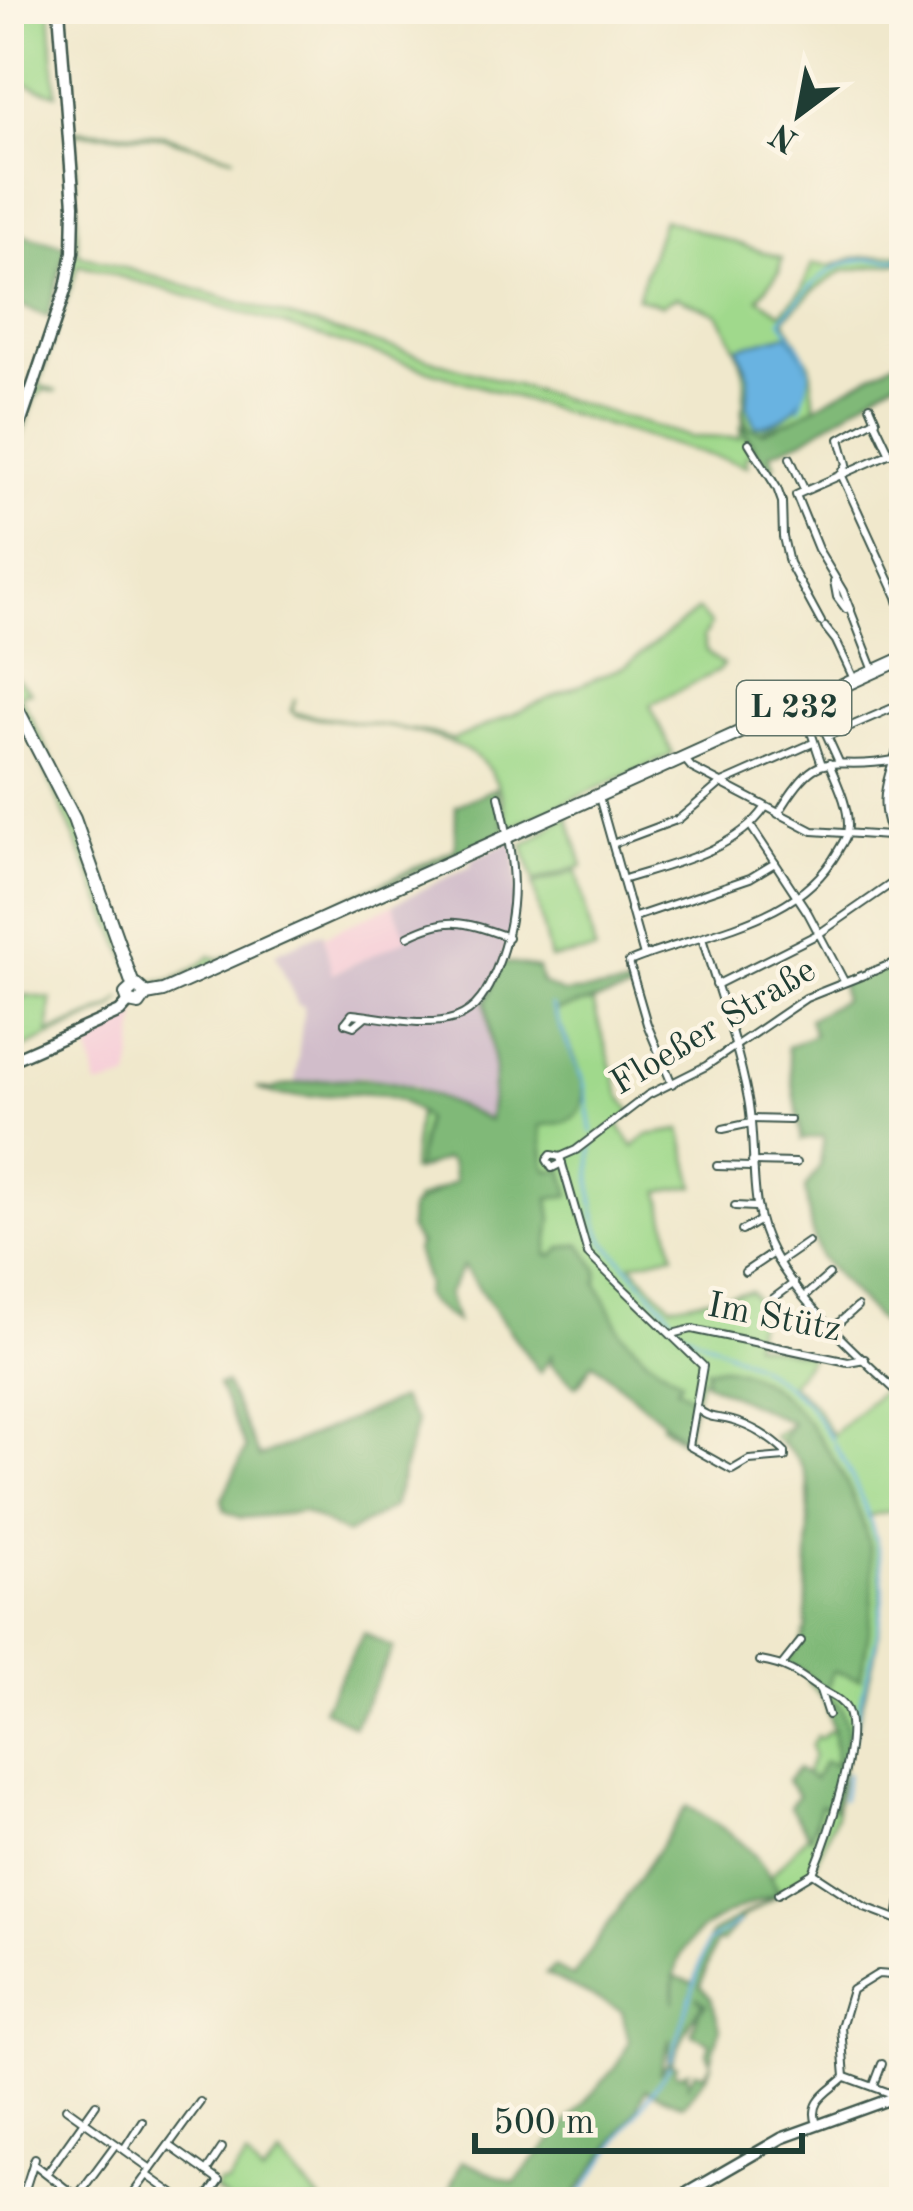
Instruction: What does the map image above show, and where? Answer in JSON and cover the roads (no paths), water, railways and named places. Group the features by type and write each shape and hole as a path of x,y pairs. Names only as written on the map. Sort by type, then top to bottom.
{"main road":[{"path":"9,457 66,288 73,252 74,205 59,9"},
{"name":"L 232","path":"146,994 904,658"},
{"path":"9,693 74,819 134,985"},
{"path":"129,1002 139,1004 146,994 142,986 134,985"},
{"path":"129,1002 126,994 134,985"},
{"path":"9,1061 120,1012 129,1002"}],"street":[{"path":"870,406 890,454"},
{"path":"842,474 847,464 840,439 876,421"},
{"path":"749,443 777,488 789,563 854,681"},
{"path":"874,671 841,587 805,523 796,495 903,447"},
{"path":"790,458 804,489"},
{"path":"842,474 900,600 904,621"},
{"path":"895,503 904,499"},
{"path":"783,524 805,523"},
{"path":"828,736 904,703"},
{"path":"672,1084 647,1024 629,962 702,938 798,896 831,863 847,835 845,803 813,742 812,722 823,727 839,762"},
{"path":"904,731 883,795 890,836 904,857"},
{"path":"614,843 690,812 720,784 813,742"},
{"path":"679,759 813,831 904,837"},
{"path":"778,814 802,776 826,764 894,760"},
{"path":"598,795 644,956"},
{"path":"367,1016 433,1022 465,1013 491,984 508,937 515,896 499,796"},
{"path":"625,879 752,828 765,808"},
{"path":"752,828 798,896 844,981"},
{"path":"635,917 750,878 775,863"},
{"path":"716,986 820,933 904,875"},
{"path":"408,936 457,920 508,937"},
{"path":"702,938 736,1047 751,1121 755,1207 773,1253 805,1296 904,1398"},
{"name":"Floeßer Straße","path":"678,1331 588,1254 561,1160 648,1095 736,1047 806,998 904,959"},
{"path":"723,1129 751,1121 790,1120"},
{"path":"717,1166 796,1163"},
{"path":"735,1206 755,1207"},
{"path":"742,1231 759,1221"},
{"path":"778,1262 808,1242"},
{"path":"746,1272 773,1253"},
{"path":"805,1296 829,1275"},
{"path":"766,1304 794,1283"},
{"path":"834,1327 857,1307"},
{"path":"678,1331 702,1365 689,1446 732,1470 748,1460 784,1457 785,1452 772,1440 736,1421 708,1418 696,1407"},
{"name":"Im Stütz","path":"678,1331 848,1361 865,1358"},
{"path":"782,1665 801,1641"},
{"path":"760,1661 799,1671 842,1704 849,1723 837,1811 813,1873 778,1894"},
{"path":"820,1690 828,1715"},
{"path":"813,1873 865,1907 901,1920 904,1883"},
{"path":"845,2077 841,2027 852,1990 878,1974 904,1976"},
{"path":"874,2085 882,2064"},
{"path":"845,2077 901,2095"},
{"path":"818,2124 814,2113 818,2101 845,2077"},
{"path":"670,2202 766,2146 901,2095"},
{"path":"127,2202 200,2102"},
{"path":"47,2173 97,2104"},
{"path":"66,2108 120,2146 185,2202"},
{"path":"9,2193 19,2202 34,2161 80,2199 142,2121"},
{"path":"169,2145 219,2181 204,2202"},
{"path":"206,2172 222,2148"}],"water":[{"path":"788,334 808,371 804,395 779,420 756,426 747,406 749,376 738,347"}],"waterway":[{"path":"800,408 808,370 781,320 814,283 842,265 904,259"},
{"path":"551,1005 584,1083 592,1132"},
{"path":"593,1143 592,1194 605,1242 681,1330 757,1365 785,1385 806,1402 832,1440"},
{"path":"834,1444 864,1503 883,1592 852,1741"},
{"path":"843,1799 847,1774"},
{"path":"671,2060 707,1943 738,1923"},
{"path":"575,2202 670,2066"}]}
